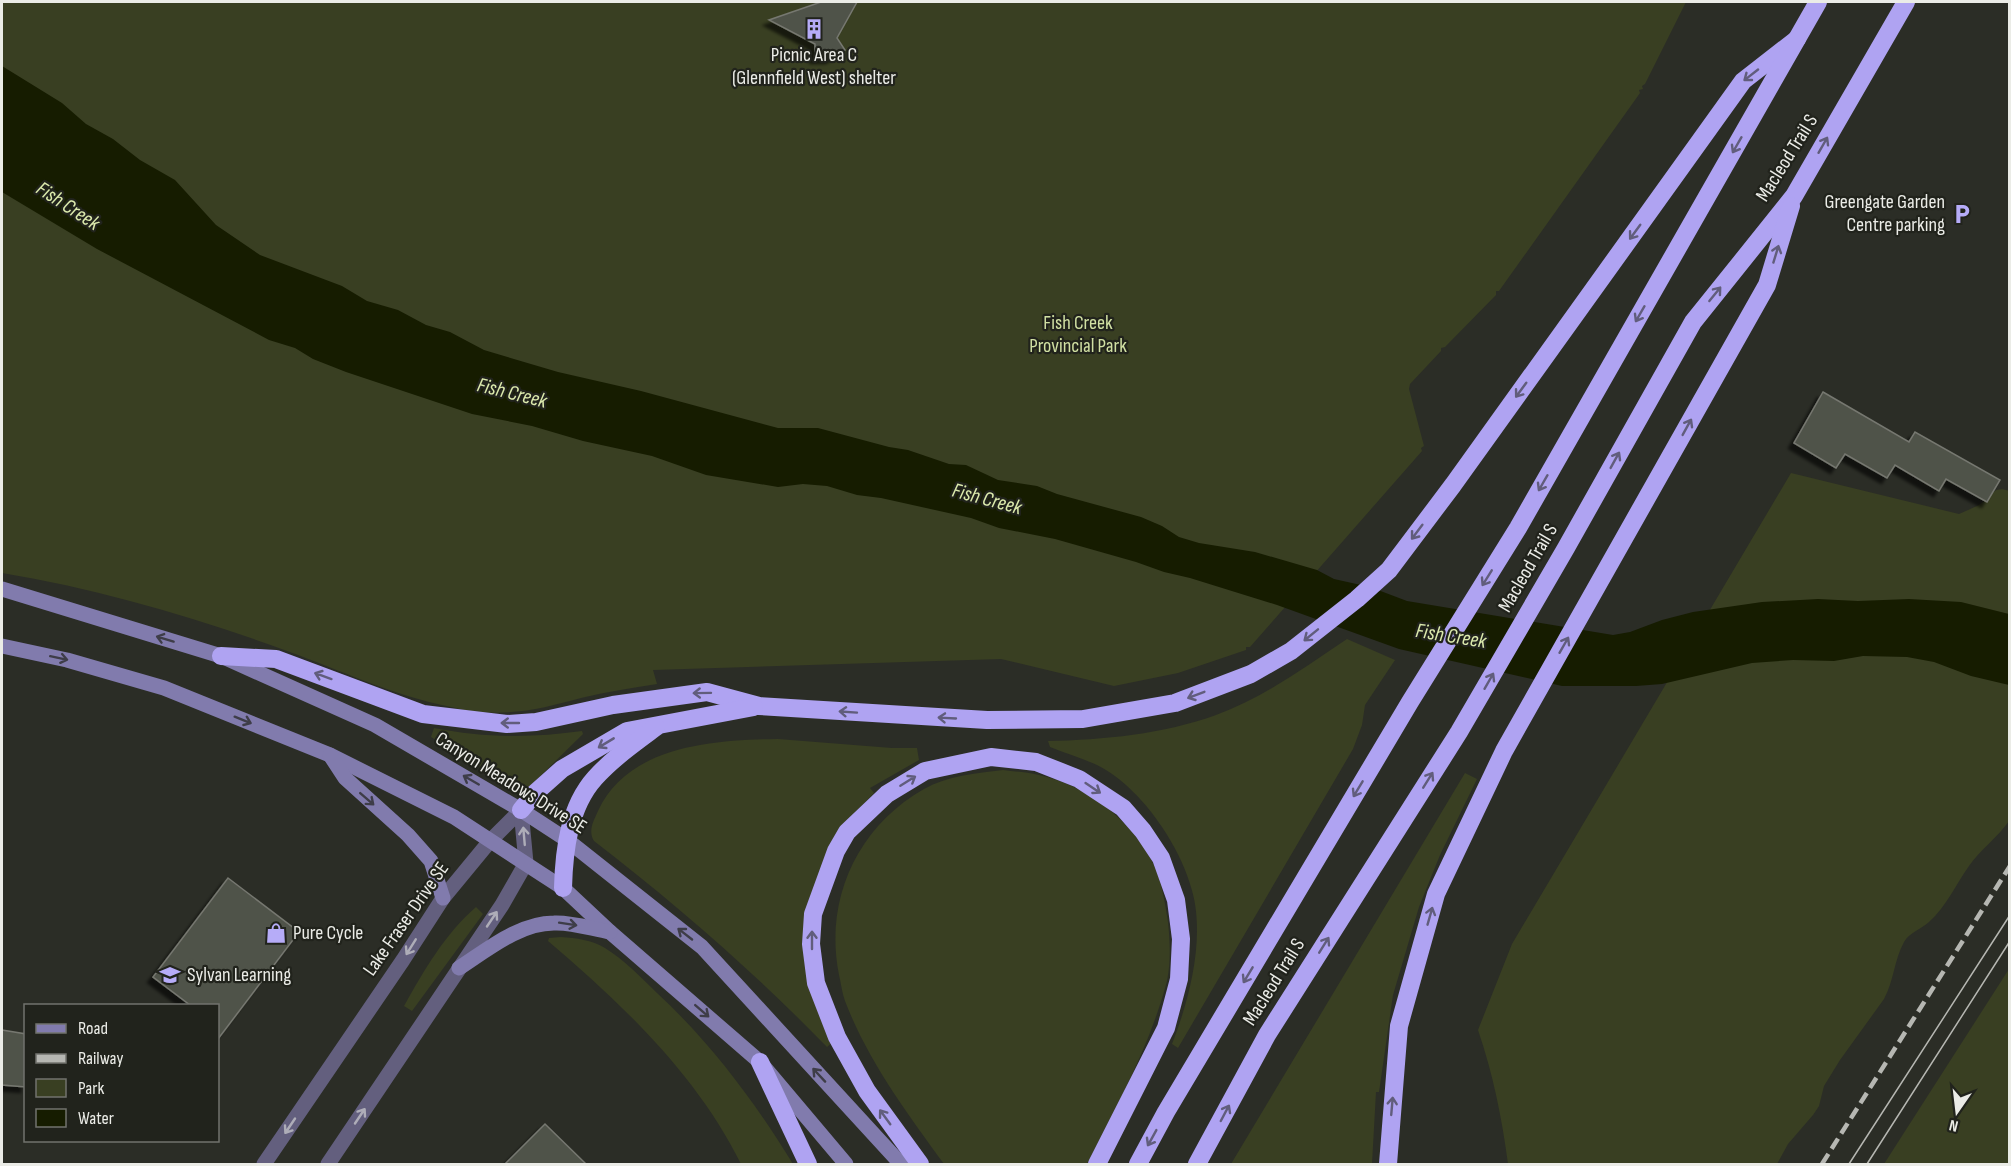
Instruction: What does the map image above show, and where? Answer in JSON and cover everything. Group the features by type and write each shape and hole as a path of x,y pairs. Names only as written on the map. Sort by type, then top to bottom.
{"highway":[{"name":"Macleod Trail S","path":"1138,1164 1166,1112 1410,702 1518,528 1818,2"},
{"name":"Macleod Trail S","path":"1197,1164 1267,1035 1459,732 1693,322 1794,196 1906,2"},
{"path":"221,656 276,659 423,714 507,724 536,722 613,705 707,692 759,706 987,720 1083,719 1176,703 1251,674 1291,651 1389,570 1453,485 1743,81 1797,39"},
{"path":"1388,1164 1399,1026 1436,894 1504,751 1767,285 1794,196"},
{"path":"521,810 562,769 627,731 759,706"},
{"path":"563,888 567,840 581,800 594,779 618,756 660,724"},
{"path":"920,1164 867,1091 837,1037 816,983 811,944 813,914 836,851 848,832 887,794 925,771 991,757 1036,762 1079,779 1123,808 1143,831 1161,858 1176,900 1181,939 1179,979 1166,1028 1097,1164"},
{"path":"760,1062 808,1164"}],"main road":[{"name":"Canyon Meadows Drive SE","path":"2,589 221,656 375,725 521,810 567,840 702,947 901,1164"},
{"path":"2,646 67,660 164,688 330,755 454,817 563,888 610,932 760,1062 846,1164"},
{"path":"330,755 345,778 408,835 431,861 443,897"},
{"path":"459,968 503,940 533,925 556,922 610,932"}],"street":[{"name":"Lake Fraser Drive SE","path":"264,1164 403,960 443,897 490,841 521,810"},
{"path":"328,1164 502,905 526,863 521,810"}],"green space":[{"name":"Fish Creek Provincial Park","path":"2,2 1686,2 1642,86 1643,89 1639,90 1640,93 1499,291 1496,291 1496,295 1445,347 1441,348 1441,351 1410,384 1409,389 1424,446 1421,448 1422,451 1250,647 1246,647 1246,650 1178,673 1114,686 1001,659 653,670 657,684 532,709 495,713 466,710 408,696 252,639 146,605 74,587 2,573"},
{"path":"1791,473 1959,514 1975,507 1995,491 2003,489 2009,491 2009,821 1974,860 1935,916 1904,942 1884,999 1840,1060 1824,1086 1819,1106 1788,1144 1777,1164 1508,1164 1496,1096 1478,1030 1512,944"},
{"path":"1347,639 1395,660 1365,705 1362,725 1353,749 1178,1048 1172,1044 1190,986 1197,944 1195,903 1185,869 1162,827 1133,792 1106,770 1050,747 1048,741 1133,735 1196,722 1233,708 1267,691"},
{"path":"434,728 490,735 526,736 582,731 583,734 526,790 519,790 431,737"},
{"path":"778,739 917,748 919,760 870,788 874,793 846,822 810,912 835,1040 827,1047 743,966 594,841 591,834 596,815 612,789 630,772 652,759 701,745 728,741"},
{"path":"1003,770 1057,780 1091,796 1106,807 1134,834 1145,849 1157,872 1163,893 1170,944 1167,981 1142,1052 1087,1164 944,1164 902,1106 865,1045 842,991 836,947 837,920 842,893 851,868 864,845 880,824 900,805 924,789 952,778"},
{"path":"1465,773 1477,779 1440,855 1419,907 1393,995 1379,1092 1376,1092 1372,1164 1231,1164"},
{"path":"476,907 483,914 412,1011 404,1006 427,966 445,941"},
{"path":"549,938 584,940 605,948 632,969 677,1012 731,1074 793,1164 741,1164 703,1101 656,1043 604,990 548,941"},
{"path":"2009,969 2009,1164 1884,1164"}],"water":[{"name":"Fish Creek","path":"2,66 62,103 86,124 113,139 140,160 175,180 216,225 260,255 342,286 367,301 398,310 426,325 450,332 484,350 558,372 641,391 778,428 818,428 908,450 949,464 966,465 998,480 1037,486 1057,494 1141,517 1162,526 1179,537 1199,543 1255,552 1317,570 1334,579 1370,587 1407,601 1613,635 1630,632 1693,612 1762,602 1818,599 1858,601 1909,599 1961,602 2009,614 2009,685 1971,676 1934,662 1907,657 1863,656 1834,661 1793,660 1752,663 1662,684 1562,686 1399,649 1277,605 1190,578 1055,539 999,528 971,518 881,498 857,495 827,486 803,484 778,487 706,475 652,456 583,441 532,426 472,414 346,372 313,359 295,348 269,340 97,249 2,192"}],"building":[{"name":"Picnic Area C (Glennfield West) shelter","path":"821,2 857,2 837,38 845,50 831,58 815,58 815,44 769,20"},
{"path":"1823,392 1909,442 1915,432 2000,480 1987,502 1946,479 1939,491 1895,465 1887,478 1845,454 1836,468 1794,443"},
{"path":"228,878 299,932 219,1038 219,1004 189,1004 153,977"},
{"path":"2,1030 24,1034 24,1087 2,1085"},
{"path":"545,1124 586,1164 505,1164"}],"tram line":[{"path":"1849,1164 2010,915"},
{"path":"1867,1164 2010,941"}],"railway":[{"path":"1822,1164 2010,866"}],"place":[{"name":"Picnic Area C (Glennfield West) shelter","path":"814,29"},
{"name":"Greengate Garden Centre parking","path":"1962,214"},
{"name":"Pure Cycle","path":"276,933"},
{"name":"Sylvan Learning","path":"170,975"}]}
